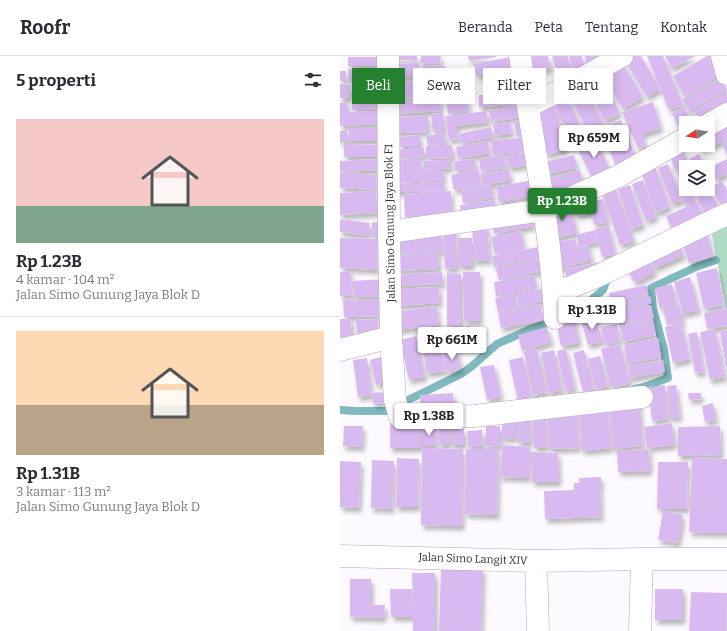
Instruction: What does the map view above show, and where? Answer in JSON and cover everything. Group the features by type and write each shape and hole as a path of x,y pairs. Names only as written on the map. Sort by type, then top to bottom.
{"street":[{"name":"Jalan Simo Gunung Jaya Blok F1","path":"388,56 391,337 397,406 400,417 474,416 642,397"},
{"path":"520,56 544,210 554,294 555,318"},
{"path":"528,106 622,56"},
{"path":"722,56 727,74"},
{"path":"715,121 727,114"},
{"path":"389,232 544,210 619,176 679,142"},
{"path":"554,294 607,272 727,214"},
{"path":"340,350 391,337"},
{"name":"Jalan Simo Langit XIV","path":"340,556 536,561 538,631"},
{"path":"640,631 642,559"},
{"path":"536,561 727,559"}],"green space":[{"path":"727,225 727,313 711,230"}],"building":[{"path":"392,56 417,56 417,61 392,59"},
{"path":"421,56 441,56 440,64 420,63"},
{"path":"468,56 496,56 496,57 469,61"},
{"path":"522,56 548,56 551,68 546,69 523,68"},
{"path":"552,56 568,56 571,68 555,68"},
{"path":"569,56 582,56 585,68 572,68"},
{"path":"585,56 598,56 600,66 587,68"},
{"path":"629,56 641,56 660,89 647,97 624,59"},
{"path":"647,56 663,56 683,105 669,110"},
{"path":"665,56 695,56 672,68"},
{"path":"707,56 712,56 722,74 684,96 673,76"},
{"path":"348,57 381,57 380,66 348,66"},
{"path":"511,57 514,68 483,68 483,75 476,76 474,64"},
{"path":"622,62 643,97 623,109 613,92 612,68"},
{"path":"419,63 419,68 413,68 413,78 405,78 405,68 395,68 395,64"},
{"path":"423,65 445,66 445,68 423,68"},
{"path":"348,69 352,69 352,82 349,82"},
{"path":"340,71 346,71 345,82 340,81"},
{"path":"720,78 727,90 689,111 682,99"},
{"path":"413,81 413,98 405,99 405,82"},
{"path":"340,84 351,85 349,99 340,98"},
{"path":"726,93 727,111 715,117 697,116 694,111"},
{"path":"479,95 483,95 483,104 517,105 479,107"},
{"path":"613,99 620,113 605,121 596,104 613,104"},
{"path":"405,101 413,101 413,104 440,104 441,111 396,114 395,104 405,104"},
{"path":"347,102 348,112 380,111 380,124 340,126 340,103"},
{"path":"653,102 661,128 642,134 646,145 638,148 622,112"},
{"path":"352,104 381,104 381,110 352,110"},
{"path":"447,104 468,104 469,111 448,114"},
{"path":"554,104 571,104 586,137 572,143"},
{"path":"574,104 594,104 604,124 588,132"},
{"path":"522,106 523,117 491,122 489,111"},
{"path":"555,106 566,150 546,155 536,111"},
{"path":"684,107 689,116 679,116 679,127 672,114"},
{"path":"487,111 488,122 456,126 458,139 449,140 446,116"},
{"path":"443,113 445,131 433,132 431,114"},
{"path":"428,116 428,132 396,133 395,117"},
{"path":"528,120 530,135 517,137 514,122"},
{"path":"621,120 636,158 616,166 601,128"},
{"path":"510,122 512,133 495,136 493,124"},
{"path":"727,123 727,140 715,145 715,128"},
{"path":"491,127 494,137 461,144 458,134"},
{"path":"349,128 380,128 380,141 349,141 340,143 340,131 347,130 349,140"},
{"path":"445,133 446,143 428,146 426,136"},
{"path":"420,135 420,147 399,147 399,137"},
{"path":"526,137 527,152 493,155 491,141"},
{"path":"595,138 611,171 593,180 577,147"},
{"path":"488,141 490,153 458,159 456,147"},
{"path":"727,141 727,155 722,144"},
{"path":"344,144 381,145 380,157 344,157"},
{"path":"452,145 453,158 426,159 426,146"},
{"path":"679,146 679,152 683,152 686,160 679,160 679,169 675,170 668,150"},
{"path":"424,148 424,157 396,159 396,150"},
{"path":"524,153 526,165 509,168 506,156"},
{"path":"699,154 702,160 689,160"},
{"path":"504,155 506,168 481,172 479,159"},
{"path":"574,155 577,168 547,174 544,162"},
{"path":"383,159 383,170 340,172 340,161"},
{"path":"421,159 422,170 401,171 443,170 444,180 396,183 398,160"},
{"path":"475,159 476,170 455,171 455,161"},
{"path":"727,159 727,174 716,179 715,165"},
{"path":"451,160 451,168 424,170 424,161"},
{"path":"654,164 670,207 656,213 640,169"},
{"path":"668,164 679,192 679,196 682,200 672,204 658,168"},
{"path":"479,170 481,186 454,190 451,175"},
{"path":"509,170 511,181 483,185 481,174"},
{"path":"580,170 583,185 546,194 543,180"},
{"path":"677,170 679,170 679,180"},
{"path":"340,173 377,175 376,190 340,188"},
{"path":"533,180 536,195 499,202 496,187"},
{"path":"643,180 656,217 646,221 632,184"},
{"path":"722,181 727,190 727,202 721,205 715,194 715,185"},
{"path":"444,182 444,191 394,192 394,184"},
{"path":"614,184 634,241 620,245 600,188"},
{"path":"491,185 494,198 463,203 461,190"},
{"path":"630,185 643,225 631,229 618,189"},
{"path":"376,191 378,213 340,215 340,193"},
{"path":"451,191 452,215 405,217 404,194"},
{"path":"682,196 694,196 695,202 684,204"},
{"path":"699,196 713,196 720,208 707,216 696,198"},
{"path":"587,197 591,213 575,216 572,200"},
{"path":"603,199 608,222 594,225 589,202"},
{"path":"495,200 496,210 461,216 460,205"},
{"path":"697,202 703,215 672,229 666,216"},
{"path":"570,205 577,233 554,239 547,211"},
{"path":"532,214 534,226 494,234 492,221"},
{"path":"340,219 370,223 368,236 340,232"},
{"path":"372,222 387,223 386,237 371,237"},
{"path":"487,225 490,260 474,261 472,226"},
{"path":"609,226 615,254 602,257 595,229"},
{"path":"443,229 456,229 457,268 445,269"},
{"path":"595,230 598,242 579,246 576,235"},
{"path":"441,231 442,252 393,254 392,233"},
{"path":"521,231 524,249 495,254 491,237"},
{"path":"706,231 714,256 689,263 681,238"},
{"path":"340,238 378,239 377,270 340,268"},
{"path":"459,238 472,238 472,266 459,266"},
{"path":"576,239 577,247 588,245 592,260 553,270 557,242"},
{"path":"677,240 684,255 655,268 648,254"},
{"path":"538,247 540,258 494,267 492,256"},
{"path":"438,253 439,269 397,271 396,255"},
{"path":"647,256 655,272 635,283 626,267"},
{"path":"540,259 543,271 499,280 496,269"},
{"path":"601,262 567,280 565,269"},
{"path":"717,268 724,305 704,309 696,273"},
{"path":"350,271 353,295 340,296 340,272"},
{"path":"442,272 443,284 396,286 395,275"},
{"path":"463,272 480,272 480,321 464,321"},
{"path":"447,273 461,274 461,326 447,326"},
{"path":"534,275 537,289 496,296 494,282"},
{"path":"690,277 699,310 683,314 674,282"},
{"path":"384,279 384,296 354,297 353,281"},
{"path":"672,284 677,305 660,309 655,288"},
{"path":"646,285 649,295 611,303 609,293"},
{"path":"439,287 440,303 395,306 393,289"},
{"path":"547,288 549,300 519,307 517,294"},
{"path":"515,294 518,307 498,312 495,298"},
{"path":"650,296 652,303 617,311 616,304"},
{"path":"575,297 578,309 564,311 562,300"},
{"path":"343,300 384,300 384,316 344,317"},
{"path":"540,304 543,320 501,328 498,313"},
{"path":"651,305 654,318 619,325 616,313"},
{"path":"437,306 439,325 396,330 394,312"},
{"path":"680,306 683,322 667,325 663,310"},
{"path":"727,308 727,326 707,329 704,313"},
{"path":"595,316 603,341 588,345 581,320"},
{"path":"340,319 351,319 352,336 340,337"},
{"path":"378,319 379,335 357,336 356,320"},
{"path":"575,319 579,343 561,346 556,322"},
{"path":"653,319 656,335 623,342 620,326"},
{"path":"681,323 690,359 673,363 665,327"},
{"path":"617,324 620,342 605,345 601,327"},
{"path":"471,325 476,341 446,350 441,334"},
{"path":"547,327 551,342 522,351 518,335"},
{"path":"715,329 725,377 710,380 700,332"},
{"path":"727,330 727,367 726,367 720,332"},
{"path":"697,332 704,372 695,373 688,334"},
{"path":"416,336 425,377 409,380 400,340"},
{"path":"658,338 661,357 627,364 624,345"},
{"path":"440,341 445,371 427,373 422,344"},
{"path":"620,344 630,383 611,388 601,349"},
{"path":"537,349 547,392 533,395 524,352"},
{"path":"566,349 575,389 565,391 557,351"},
{"path":"457,350 461,369 447,372 443,352"},
{"path":"554,350 562,390 549,393 541,353"},
{"path":"584,350 594,389 583,392 573,353"},
{"path":"385,356 390,382 376,385 370,360"},
{"path":"600,356 608,386 596,390 588,359"},
{"path":"523,357 532,399 518,402 509,360"},
{"path":"367,358 372,395 358,397 353,360"},
{"path":"663,360 665,372 630,378 628,366"},
{"path":"494,365 501,397 487,400 480,367"},
{"path":"665,385 668,419 652,421 648,387"},
{"path":"676,385 680,417 670,418 667,386"},
{"path":"385,392 386,403 373,404 372,393"},
{"path":"453,393 454,408 421,410 420,395"},
{"path":"688,393 701,393 701,399 689,400"},
{"path":"639,399 643,446 613,449 609,401"},
{"path":"713,403 716,420 705,422 702,406"},
{"path":"607,404 611,448 582,451 578,406"},
{"path":"576,408 579,448 549,449 547,409"},
{"path":"532,410 545,410 547,447 534,448"},
{"path":"530,412 531,443 518,443 517,413"},
{"path":"516,413 516,438 502,439 502,414"},
{"path":"421,422 421,448 390,448 390,423"},
{"path":"672,423 675,445 647,448 644,427"},
{"path":"449,424 449,445 439,445 438,425"},
{"path":"344,426 363,426 362,447 343,446"},
{"path":"486,426 500,426 500,447 485,446"},
{"path":"720,426 721,455 678,456 678,427"},
{"path":"422,428 437,428 436,446 422,446"},
{"path":"451,429 464,429 464,445 451,445"},
{"path":"482,430 483,447 468,447 467,431"},
{"path":"502,445 530,447 529,478 500,477"},
{"path":"422,448 463,449 462,526 421,525"},
{"path":"466,449 498,449 497,515 465,514"},
{"path":"649,449 650,471 618,472 617,451"},
{"path":"531,452 558,453 559,482 532,482"},
{"path":"692,457 727,459 727,533 689,532"},
{"path":"397,458 419,459 418,507 396,507"},
{"path":"372,460 394,461 392,509 371,508"},
{"path":"340,461 361,462 359,508 340,507"},
{"path":"658,462 688,462 687,509 657,509"},
{"path":"601,477 601,517 545,519 544,491 574,490 574,483 579,483 579,478"},
{"path":"663,511 683,515 678,543 658,540"},
{"path":"441,567 483,569 481,631 439,631"},
{"path":"412,573 435,573 435,631 413,631 413,617 391,617 390,589 412,589 413,607"},
{"path":"350,579 371,579 371,605 385,605 384,618 350,617"},
{"path":"655,589 683,589 683,620 655,620"},
{"path":"691,592 727,593 726,631 689,631"}],"waterway":[{"path":"635,389 668,378 664,350 653,308 651,288 696,267 716,260"},
{"path":"340,410 389,411 461,374 497,344 533,328 574,314 603,290 608,276"}]}
